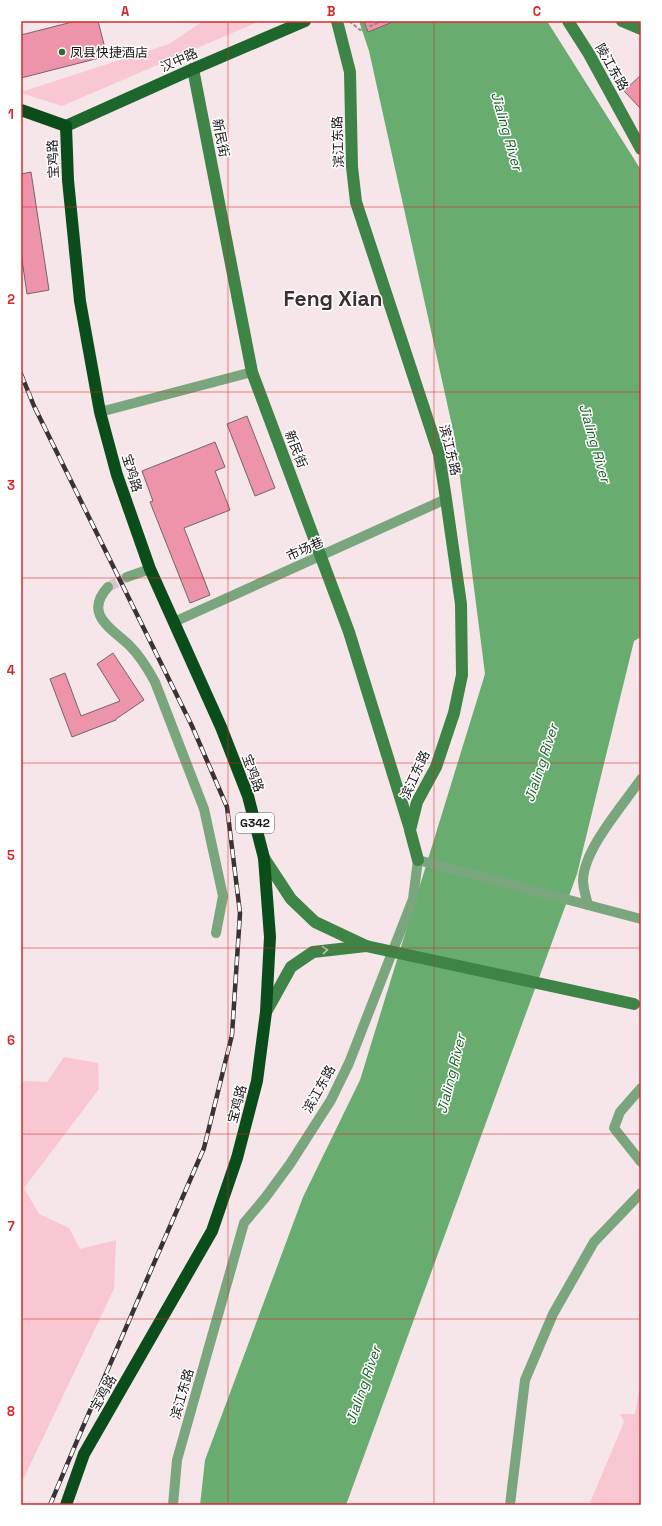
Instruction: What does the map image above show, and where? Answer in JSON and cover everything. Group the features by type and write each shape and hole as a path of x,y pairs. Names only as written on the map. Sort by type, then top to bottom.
{"highway":[{"path":"21,110 66,126"},
{"name":"宝鸡路","path":"66,126 68,180 80,301 100,412 118,475 150,568 221,728 245,789 264,858 270,937 266,1012 257,1081 237,1158 212,1231 84,1454 66,1505"}],"main road":[{"name":"汉中路","path":"66,126 304,21"}],"street":[{"name":"滨江东路","path":"173,1505 177,1460 244,1223 290,1164 330,1100 349,1063 413,899 423,862 410,830 417,802 436,767 454,713 462,675 461,604 439,454 356,202 352,167 350,72 337,21"},
{"name":"陵江东路","path":"568,21 589,54 641,149"},
{"path":"622,21 641,29"},
{"name":"新民街","path":"193,69 252,372 350,632 410,830"},
{"path":"100,412 252,372"},
{"name":"市场巷","path":"174,622 446,499"},
{"path":"127,577 150,568"},
{"path":"108,588 100,600 99,606 101,618 109,628 140,656 152,675 204,809 223,896 216,932"},
{"path":"583,903 583,880 587,862 595,845 641,779"},
{"path":"264,858 291,899 315,922 366,946 637,1004"},
{"path":"423,862 641,919"},
{"path":"266,1012 291,967 312,952 366,946"},
{"path":"641,1088 620,1112 614,1128 641,1162"},
{"path":"510,1505 525,1380 553,1314 594,1242 641,1193"}],"path":[{"path":"349,21 360,30 383,21"}],"shaded area":[{"path":"203,21 260,21 62,106 21,93 169,44"},
{"path":"64,1057 98,1063 99,1089 24,1188 39,1214 69,1228 80,1249 116,1240 114,1289 21,1484 21,1081 47,1082"},
{"path":"641,1378 641,1505 589,1505 624,1422 620,1414 635,1414"}],"water":[{"name":"Jialing River","path":"359,21 547,21 641,170 641,637 634,641 577,874 346,1505 200,1505 205,1460 303,1197 360,1080 485,674 455,439 369,51"}],"building":[{"path":"76,21 98,21 107,56 21,78 21,35"},
{"path":"364,21 395,21 368,32"},
{"path":"641,75 641,109 624,91"},
{"path":"31,172 49,290 27,294 21,253 21,174"},
{"path":"247,416 275,488 255,496 227,424"},
{"path":"215,442 225,467 215,471 230,510 184,528 210,595 190,603 150,502 153,501 142,471"},
{"path":"113,653 144,700 116,720 72,737 50,679 65,673 81,716 120,701 97,664"}],"tunnel":[{"path":"108,587 127,577"}],"railway":[{"path":"21,374 34,406 192,726 227,807 240,913 232,1035 204,1148 50,1505"}],"place":[{"name":"凤县快捷酒店","path":"62,52"}],"district":[{"name":"Feng Xian","path":"333,298"}]}
